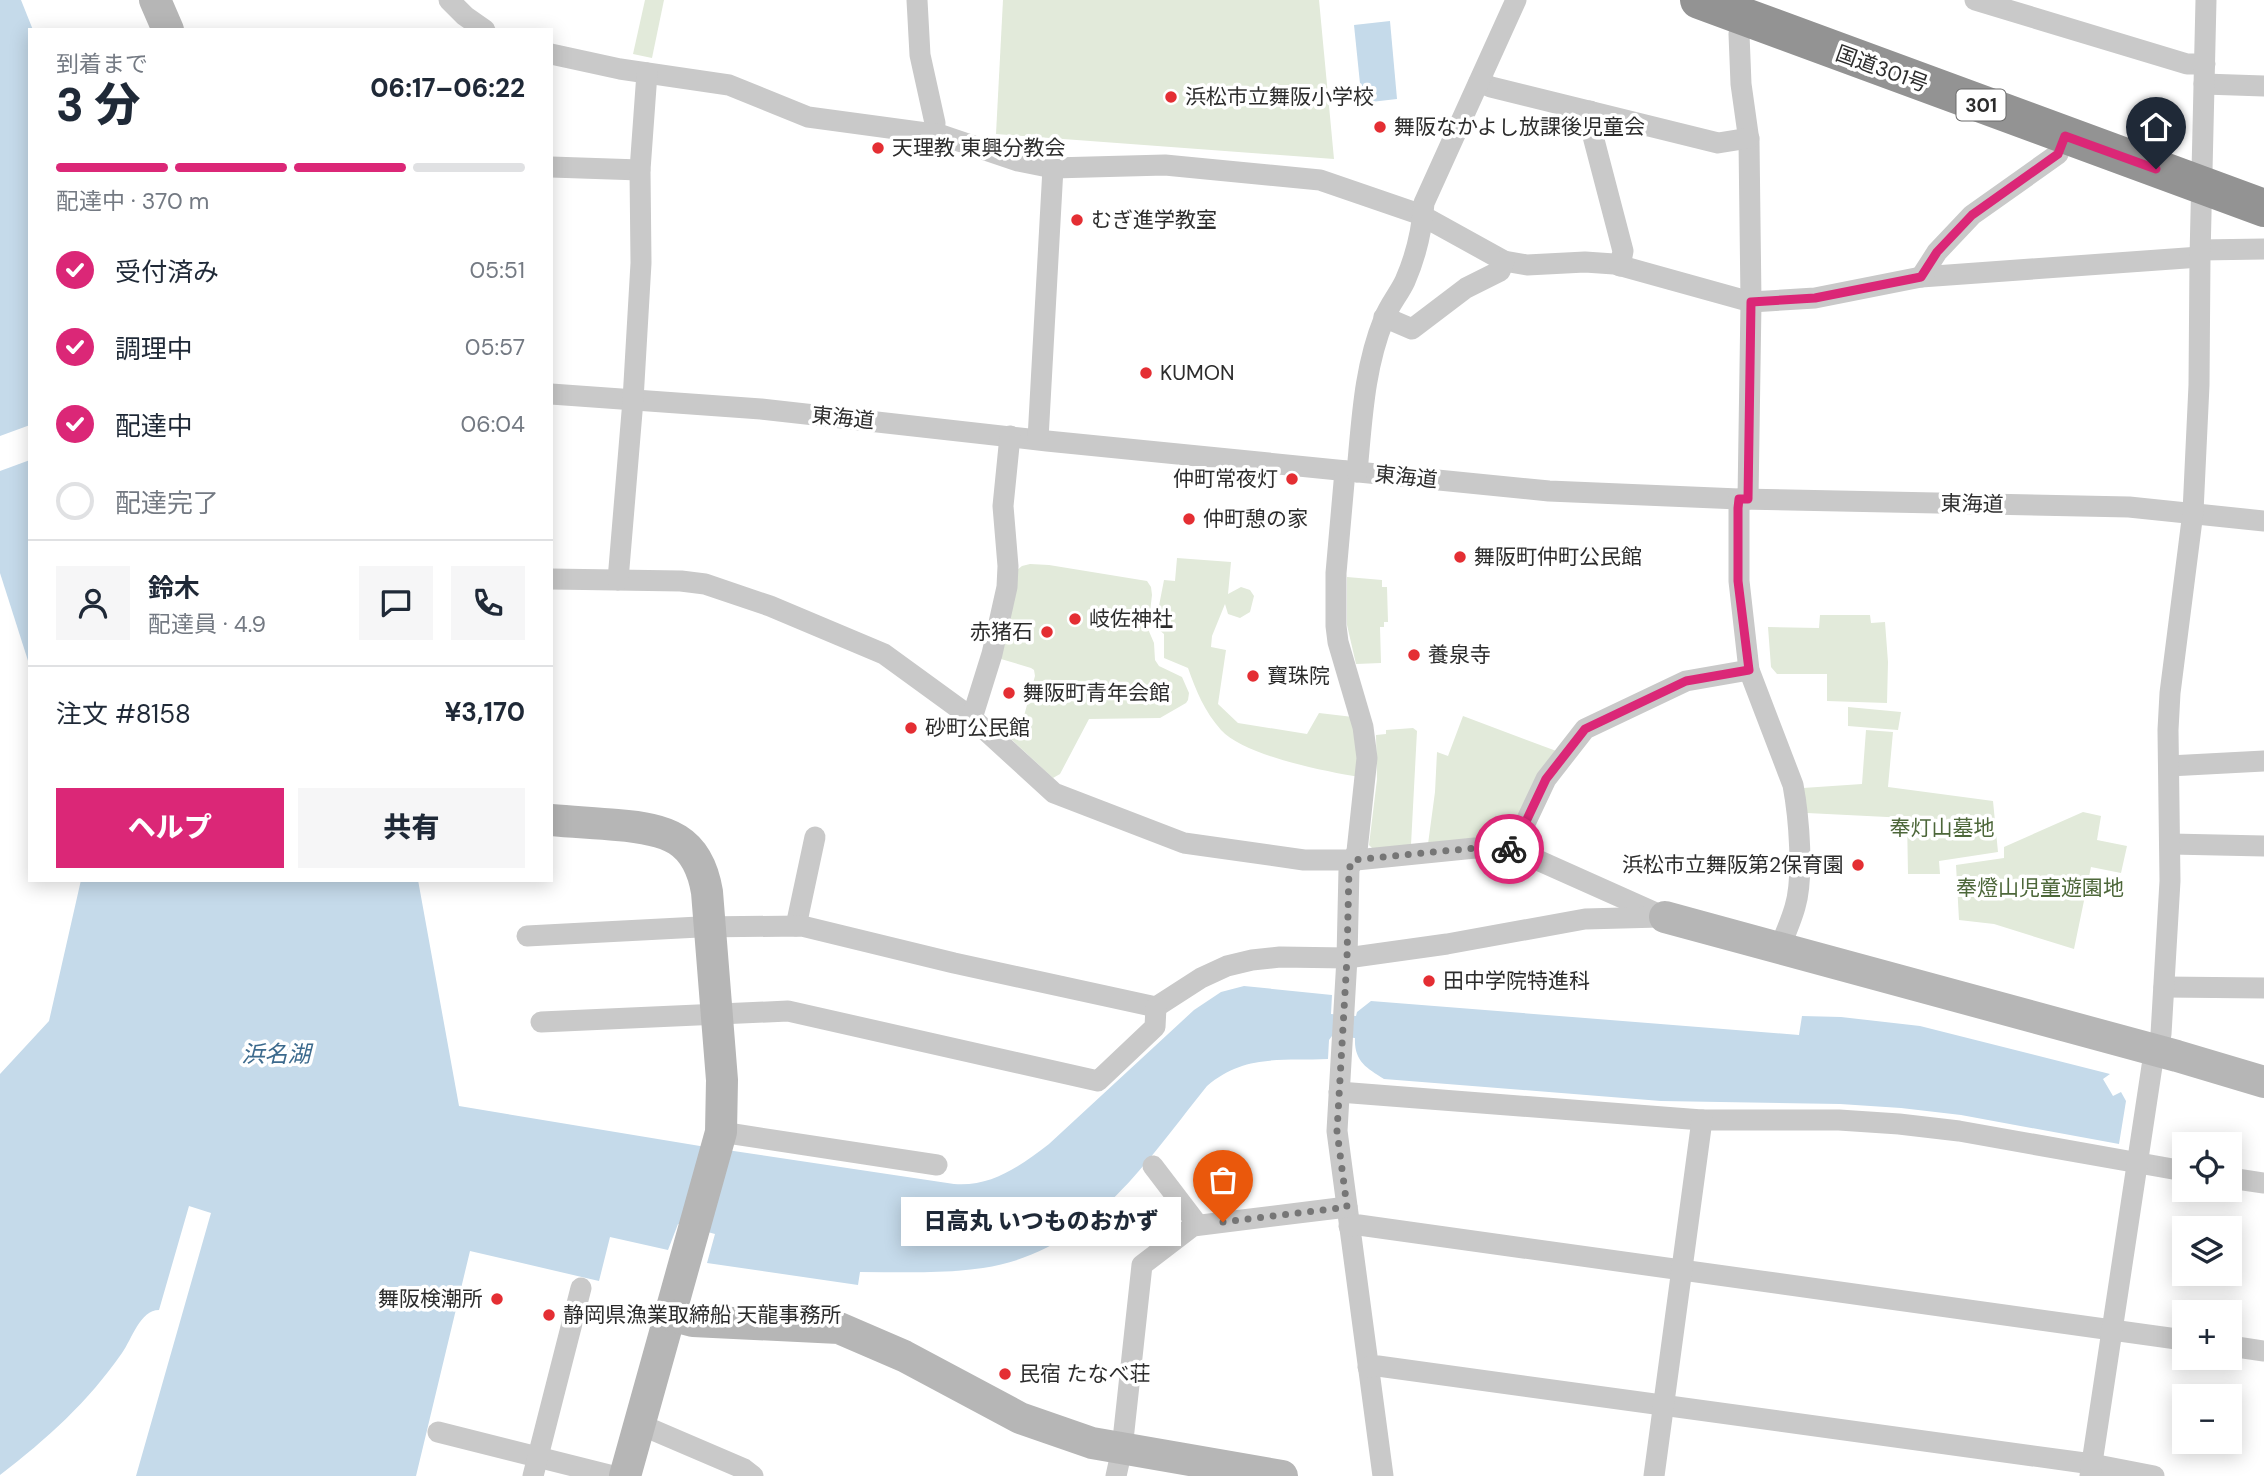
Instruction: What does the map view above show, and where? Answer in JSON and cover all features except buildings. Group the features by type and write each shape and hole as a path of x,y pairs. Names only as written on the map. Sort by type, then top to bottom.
{"highway":[{"name":"国道301号","path":"1699,0 1747,9 2065,136 2264,208"}],"street":[{"path":"449,0 482,28"},
{"path":"917,0 920,55 935,123 934,134"},
{"path":"1383,1476 1337,1131 1349,869 1357,851 1367,758 1363,727 1338,642 1336,573 1365,386 1384,317 1405,281 1421,234 1424,203 1516,0"},
{"path":"1975,0 2187,64 2205,74 2264,86"},
{"path":"2091,1470 2152,1066 2161,1034 2171,845 2170,692 2193,512 2199,385 2206,0"},
{"path":"1747,9 1740,34 1741,84 1749,138 1751,302 1744,499 1738,581 1749,670 1793,786 1797,805 1796,906 1779,949"},
{"path":"553,54 647,73 729,85 808,117 934,134 1018,161 1053,168 1165,165 1320,180 1423,216 1504,261 1527,265 1585,262 1620,266 1751,302 1815,298 1921,277 2264,249"},
{"path":"618,580 641,263 640,170 647,73"},
{"path":"1479,82 1718,143 1749,138"},
{"path":"1590,111 1588,117 1623,251 1620,266"},
{"path":"1921,277 1937,252 1972,215 2058,154 2065,136"},
{"path":"553,167 640,170"},
{"path":"1038,439 1053,168"},
{"path":"1384,317 1412,329 1466,288 1500,271 1504,261"},
{"name":"東海道","path":"553,394 761,409 1549,491 1744,499 2129,507 2264,521"},
{"path":"972,718 992,653 1007,587 1003,506 1010,436"},
{"path":"553,579 681,581 705,584 770,606 884,654 972,718 1054,793 1184,843 1304,860 1353,860 1475,848 1513,849 1665,917 2157,1050 2264,1082"},
{"path":"1513,849 1546,779 1585,729 1686,681 1749,670"},
{"path":"2169,766 2264,761"},
{"path":"553,820 661,831 679,840 694,854 704,872 722,1090 720,1136 625,1476"},
{"path":"796,926 815,837"},
{"path":"2171,845 2264,846"},
{"path":"527,936 709,927 796,926 1156,1007 1201,978 1227,966 1252,960 1280,957 1347,958 1459,942 1585,919 1665,917"},
{"path":"2164,987 2264,988"},
{"path":"541,1023 788,1011 1098,1081 1155,1027 1156,1007"},
{"path":"1339,1092 1702,1120 1839,1120 1899,1124 1959,1131 2172,1169"},
{"path":"1654,1476 1702,1120"},
{"path":"720,1136 937,1165"},
{"path":"1153,1166 1198,1225"},
{"path":"2242,1180 2264,1183"},
{"path":"1119,1463 1142,1265 1198,1225 1348,1217 1359,1225 2172,1338"},
{"path":"536,1467 581,1288"},
{"path":"670,1315 693,1321 839,1328 904,1356 1020,1418 1092,1443 1119,1463 1282,1476"},
{"path":"2242,1348 2264,1351"},
{"path":"1368,1367 1378,1366 1664,1405 2091,1470 2154,1476"},
{"path":"639,1424 744,1469 753,1476"},
{"path":"438,1432 536,1467 613,1476"}],"green space":[{"path":"645,0 664,0 652,58 633,54"},
{"name":"浜松市立舞阪小学校","path":"1003,0 1319,0 1334,159 996,134"},
{"path":"1177,558 1231,562 1228,594 1241,587 1250,590 1254,596 1250,612 1240,618 1228,614 1225,604 1212,636 1211,647 1226,650 1218,704 1238,723 1307,734 1319,713 1353,717 1359,777 1266,755 1232,739 1221,730 1202,701 1188,668 1164,658 1164,634 1158,629 1157,616 1164,580 1175,581"},
{"path":"1030,564 1147,581 1152,595 1148,629 1154,643 1155,660 1159,666 1182,677 1189,693 1186,703 1160,718 1089,719 1060,774 1053,778 998,727 1017,726 1022,723 1035,676 1031,668 1001,659 1017,570"},
{"path":"1347,577 1382,580 1382,587 1387,587 1388,622 1384,622 1384,627 1380,627 1381,663 1356,664 1347,625"},
{"path":"1820,615 1870,615 1871,623 1885,622 1887,703 1827,701 1827,674 1777,674 1771,667 1768,627 1819,628"},
{"path":"1848,707 1901,712 1898,730 1848,726"},
{"path":"1463,716 1559,752 1506,840 1428,844 1437,752 1448,756"},
{"path":"1413,728 1417,731 1411,845 1373,849 1369,845 1377,779 1376,735 1386,734 1386,730"},
{"name":"奉灯山墓地","path":"1866,730 1893,732 1888,787 1993,801 1998,852 1939,861 1940,874 1908,874 1907,818 1807,813 1803,788 1862,784"},
{"name":"奉燈山児童遊園地","path":"2083,812 2101,816 2097,840 2127,846 2121,873 2091,867 2074,949 1994,924 1959,920 1956,865 2004,858 2004,847"}],"water":[{"path":"0,0 21,0 32,28 28,28 28,426 0,436"},
{"path":"1390,21 1397,99 1362,103 1354,25"},
{"path":"28,461 28,661 0,573 0,471"},
{"name":"浜名湖","path":"81,882 418,882 459,1106 954,1184 981,1182 1005,1173 1027,1160 1049,1144 1194,1010 1221,992 1244,986 1332,995 1331,1014 1356,1016 1357,1012 1371,1001 1799,1035 1802,1016 1841,1017 1920,1026 2110,1074 2103,1079 2113,1096 2121,1092 2126,1101 2119,1144 1961,1115 1901,1108 1840,1104 1661,1101 1384,1079 1362,1063 1355,1046 1355,1038 1332,1036 1329,1040 1328,1059 1249,1064 1221,1076 1207,1086 1161,1145 1112,1200 1085,1224 1054,1244 1021,1259 968,1270 860,1272 858,1285 707,1263 715,1234 678,1224 668,1250 610,1237 599,1281 470,1251 416,1476 136,1476 211,1213 189,1206 159,1310 152,1311 137,1326 122,1353 81,1404 34,1448 0,1475 0,1074 49,1021"}],"way so far":[{"path":"1223,1222 1347,1207 1337,1131 1349,869 1353,860 1475,848 1509,849"}],"place":[{"name":"浜松市立舞阪小学校","path":"1171,97"},
{"name":"舞阪なかよし放課後児童会","path":"1380,127"},
{"name":"天理教 東興分教会","path":"878,148"},
{"name":"むぎ進学教室","path":"1077,220"},
{"name":"KUMON","path":"1146,373"},
{"name":"仲町常夜灯","path":"1292,479"},
{"name":"仲町憩の家","path":"1189,519"},
{"name":"舞阪町仲町公民館","path":"1460,557"},
{"name":"岐佐神社","path":"1075,619"},
{"name":"赤猪石","path":"1047,632"},
{"name":"養泉寺","path":"1414,655"},
{"name":"寶珠院","path":"1253,676"},
{"name":"舞阪町青年会館","path":"1009,693"},
{"name":"砂町公民館","path":"911,728"},
{"name":"浜松市立舞阪第2保育園","path":"1858,865"},
{"name":"田中学院特進科","path":"1429,981"},
{"name":"日高丸 いつものおかず","path":"1223,1222"},
{"name":"舞阪検潮所","path":"497,1299"},
{"name":"静岡県漁業取締船 天龍事務所","path":"549,1315"},
{"name":"民宿 たなべ荘","path":"1005,1374"}],"route":[{"path":"1509,849 1513,849 1546,779 1585,729 1686,681 1749,670 1738,581 1738,508 1739,499 1748,499 1751,302 1815,298 1921,277 1937,252 1972,215 2058,154 2065,136 2156,169"}]}
